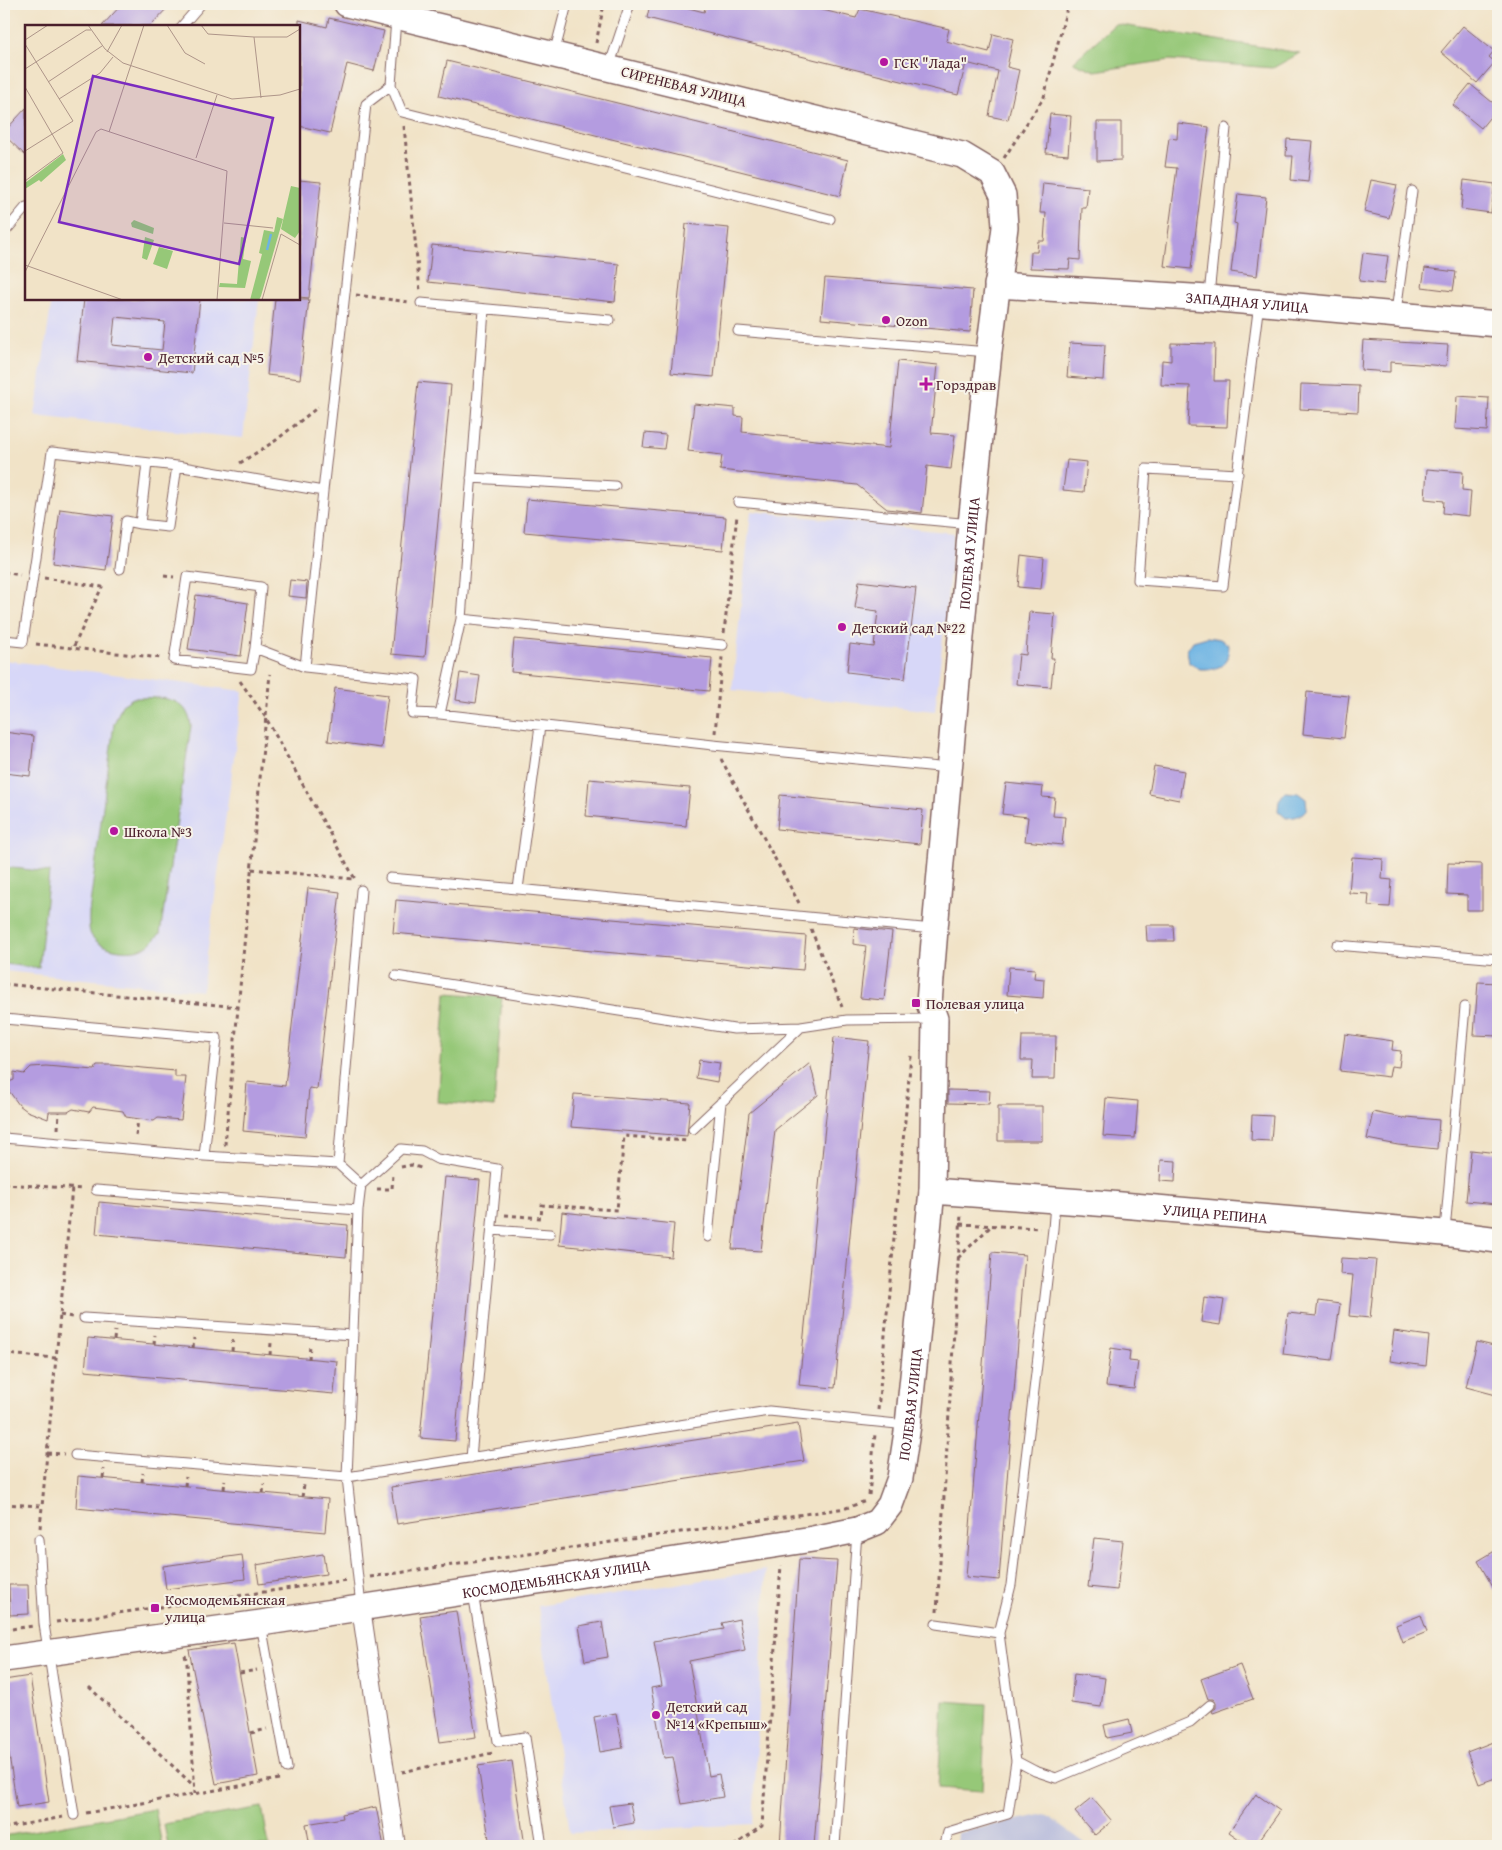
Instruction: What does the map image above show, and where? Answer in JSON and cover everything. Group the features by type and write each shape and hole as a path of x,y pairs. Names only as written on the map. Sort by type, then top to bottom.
{"street":[{"name":"СИРЕНЕВАЯ УЛИЦА","path":"347,4 962,155 992,173"},
{"name":"ПОЛЕВАЯ УЛИЦА","path":"900,1478 908,1425 932,1191 935,1019 929,1003 935,929 971,524 989,352 1005,227 1003,195 992,173"},
{"name":"ЗАПАДНАЯ УЛИЦА","path":"997,285 1208,298 1498,324"},
{"name":"УЛИЦА РЕПИНА","path":"932,1191 1444,1233 1498,1240"},
{"name":"КОСМОДЕМЬЯНСКАЯ УЛИЦА","path":"4,1659 261,1624 813,1539 857,1530 876,1522 890,1505 900,1478"},
{"path":"361,1608 396,1846"}],"lane":[{"path":"183,25 201,4"},
{"path":"554,54 567,4"},
{"path":"600,66 630,4"},
{"path":"397,16 391,86 402,112 830,218"},
{"path":"305,666 366,104 391,86"},
{"path":"1208,298 1226,128"},
{"path":"1396,315 1412,191"},
{"path":"4,233 25,208"},
{"path":"421,303 610,320"},
{"path":"1238,474 1146,469 1138,580 1223,586 1238,474 1259,303"},
{"path":"440,714 461,619 484,310"},
{"path":"738,331 989,352"},
{"path":"4,640 23,642 52,452 177,466 323,491"},
{"path":"140,524 147,463"},
{"path":"120,569 126,521 168,527 177,466"},
{"path":"471,478 615,486"},
{"path":"738,502 971,524"},
{"path":"187,577 261,588 255,648 251,669 174,660 187,577"},
{"path":"461,619 723,645"},
{"path":"255,648 305,666 416,679 412,713 440,714 714,745 950,768"},
{"path":"518,889 540,726"},
{"path":"390,878 935,929"},
{"path":"338,1164 361,890"},
{"path":"1337,945 1498,959"},
{"path":"396,976 734,1029 801,1027 847,1020 935,1019"},
{"path":"1444,1233 1465,1006"},
{"path":"4,1019 217,1038 204,1156"},
{"path":"693,1129 801,1027"},
{"path":"708,1237 721,1102"},
{"path":"4,1138 204,1156 338,1164 361,1187"},
{"path":"361,1608 347,1477 358,1210 361,1187 401,1149 422,1151 437,1159 497,1169 471,1458"},
{"path":"96,1190 358,1210"},
{"path":"945,1844 948,1832 1008,1814 1016,1760 999,1633 1011,1585 1055,1200"},
{"path":"492,1230 550,1234"},
{"path":"84,1318 353,1336"},
{"path":"74,1455 347,1477 769,1411 908,1425"},
{"path":"835,1846 857,1530"},
{"path":"39,1539 44,1624 74,1815"},
{"path":"472,1591 498,1741 525,1737 542,1846"},
{"path":"261,1624 283,1769"},
{"path":"936,1624 999,1633"},
{"path":"1016,1760 1035,1772 1056,1778 1190,1722 1210,1705"}],"path":[{"path":"600,66 604,4"},
{"path":"992,173 1011,149 1044,97 1068,4"},
{"path":"402,112 421,303"},
{"path":"358,295 399,300"},
{"path":"205,471 236,465 275,441 335,393"},
{"path":"738,502 714,745 806,916 847,1020"},
{"path":"4,572 102,587 72,648"},
{"path":"23,642 174,660"},
{"path":"230,666 266,718 361,890"},
{"path":"225,1144 270,674"},
{"path":"252,869 356,880"},
{"path":"4,984 238,1007"},
{"path":"58,1129 59,1112"},
{"path":"136,1136 138,1119"},
{"path":"493,1214 541,1218 542,1205 617,1210 624,1136 692,1141 693,1129"},
{"path":"361,1187 392,1189 394,1168 411,1165 430,1170"},
{"path":"4,1184 96,1190"},
{"path":"39,1539 72,1188"},
{"path":"936,1624 963,1193"},
{"path":"960,1224 1053,1229"},
{"path":"958,1258 992,1226"},
{"path":"4,1354 56,1358"},
{"path":"4,1630 846,1508 869,1500"},
{"path":"4,1504 42,1506"},
{"path":"734,1846 762,1826 782,1557"},
{"path":"195,1794 187,1664 181,1640 199,1632"},
{"path":"89,1687 194,1786"},
{"path":"399,1773 499,1751 525,1737"},
{"path":"4,1828 280,1779 283,1769"}],"shaded area":[{"name":"Детский сад №5","path":"52,300 259,300 243,438 35,416"},
{"name":"Детский сад №22","path":"751,511 954,533 935,711 732,690"},
{"name":"Школа №3","path":"4,660 243,691 202,991 4,971"},
{"name":"Детский сад №14 «Крепыш»","path":"766,1570 753,1824 570,1833 538,1606"},
{"path":"1045,1814 1089,1846 957,1846 958,1833"}],"green space":[{"path":"1115,24 1300,53 1273,68 1170,60 1095,71 1073,62"},
{"path":"133,698 161,698 177,703 184,708 191,726 160,934 143,948 118,950 102,945 91,935 89,912 114,724 122,705"},
{"path":"4,867 49,872 39,968 4,964"},
{"path":"446,993 502,997 494,1107 438,1102"},
{"path":"943,1701 986,1704 982,1791 938,1788"},
{"path":"262,1807 269,1846 168,1846 164,1824"},
{"path":"155,1809 162,1846 4,1846 4,1836"}],"water":[{"path":"1207,637 1220,639 1229,645 1228,658 1223,665 1214,669 1200,669 1189,663 1187,650 1193,641"},
{"path":"1285,792 1298,793 1306,799 1307,808 1303,813 1295,817 1286,818 1278,811 1279,800"}],"building":[{"path":"122,4 171,4 151,25 103,25"},
{"name":"ГСК \"Лада\"","path":"650,4 673,4 704,12 706,4 797,4 856,18 860,9 949,29 946,41 989,52 993,34 1013,39 1007,67 1019,70 1008,120 989,116 998,71 966,63 958,95 647,18"},
{"path":"329,18 384,31 374,71 347,64 330,133 300,126 299,20 327,27"},
{"path":"1463,26 1494,51 1489,57 1495,62 1477,83 1441,52"},
{"path":"447,61 848,160 840,196 439,96"},
{"path":"1470,84 1498,107 1481,128 1453,105"},
{"path":"25,109 25,155 4,135 4,132"},
{"path":"1050,114 1071,116 1068,155 1046,153"},
{"path":"1097,122 1121,122 1121,160 1097,161"},
{"path":"1178,123 1209,127 1191,269 1164,266 1177,168 1165,167 1169,138 1177,139"},
{"path":"1287,139 1312,141 1308,182 1291,180 1293,156 1286,156"},
{"path":"300,180 321,182 309,298 300,297"},
{"path":"1371,180 1397,185 1389,218 1364,212"},
{"path":"1464,180 1495,184 1491,213 1461,209"},
{"path":"1043,183 1088,188 1086,208 1082,208 1080,260 1070,259 1069,269 1030,268 1031,252 1037,252 1038,241 1044,241 1046,213 1040,213"},
{"path":"1238,194 1266,197 1257,276 1231,272 1237,224 1234,223"},
{"path":"686,224 729,228 714,377 671,373"},
{"path":"432,245 619,264 615,302 428,282"},
{"path":"1363,253 1388,256 1384,284 1359,281"},
{"path":"1425,268 1456,272 1453,291 1422,287"},
{"path":"825,278 973,290 970,332 821,319"},
{"path":"309,299 300,379 267,375 275,300"},
{"path":"84,300 200,300 192,373 77,361","holes":["115,317 165,322 162,350 112,345"]},
{"path":"1363,340 1448,345 1446,366 1390,362 1390,372 1361,370"},
{"path":"1070,343 1105,345 1103,380 1067,377"},
{"path":"1171,343 1215,344 1214,381 1229,381 1227,427 1188,426 1190,386 1161,385 1162,360 1171,361"},
{"path":"898,361 938,365 931,433 955,435 951,469 927,466 922,513 887,509 857,485 720,470 722,455 688,451 694,404 735,408 735,416 743,417 742,432 889,448"},
{"path":"418,382 451,385 425,657 391,654"},
{"path":"1301,384 1359,386 1358,412 1300,409"},
{"path":"1457,396 1489,398 1487,431 1455,429"},
{"path":"645,433 666,435 664,449 643,447"},
{"path":"1067,460 1087,462 1084,492 1063,490"},
{"path":"1427,469 1463,472 1462,490 1471,491 1469,516 1443,513 1444,501 1425,499"},
{"path":"527,499 726,517 723,550 524,532"},
{"path":"60,509 113,516 106,570 53,563"},
{"path":"1021,555 1044,558 1041,589 1018,587"},
{"path":"290,580 307,582 306,598 288,596"},
{"path":"859,581 916,588 905,679 847,672 850,644 874,647 878,611 855,608"},
{"path":"196,595 248,603 241,656 188,649"},
{"path":"1029,612 1055,614 1051,658 1054,658 1051,687 1016,684 1019,654 1026,655"},
{"path":"514,639 712,658 709,691 511,672"},
{"path":"460,673 480,676 476,703 456,700"},
{"path":"335,688 388,695 381,748 328,741"},
{"path":"1307,692 1349,696 1344,738 1303,734"},
{"path":"4,732 34,736 30,776 4,773"},
{"path":"1154,766 1184,771 1179,800 1149,794"},
{"path":"589,779 690,788 686,826 586,816"},
{"path":"1006,783 1043,787 1042,797 1055,798 1053,816 1065,817 1062,845 1025,841 1028,817 1002,814"},
{"path":"780,795 923,810 920,844 777,829"},
{"path":"1352,857 1383,859 1382,879 1392,880 1390,907 1368,906 1369,894 1349,893"},
{"path":"1448,863 1482,864 1482,910 1467,910 1467,895 1447,894"},
{"path":"308,888 340,892 317,1089 309,1088 305,1137 243,1131 247,1082 285,1086"},
{"path":"396,900 806,936 803,970 393,933"},
{"path":"1146,925 1173,925 1174,941 1147,941"},
{"path":"854,928 892,932 884,1000 860,998 866,946 853,944"},
{"path":"1009,967 1035,969 1034,978 1044,979 1043,998 1007,995"},
{"path":"1478,982 1498,983 1498,1036 1474,1035"},
{"path":"1345,1034 1393,1041 1392,1050 1401,1051 1399,1067 1391,1066 1389,1077 1340,1071"},
{"path":"1022,1036 1056,1036 1055,1079 1032,1079 1033,1060 1021,1060"},
{"path":"834,1037 869,1041 835,1388 799,1385"},
{"path":"699,1060 720,1063 717,1082 696,1078"},
{"path":"810,1063 818,1095 775,1130 761,1251 732,1249 749,1113"},
{"path":"97,1065 175,1071 175,1077 186,1077 181,1120 158,1118 154,1121 126,1117 123,1111 93,1107 89,1112 73,1109 68,1112 49,1112 48,1119 27,1111 19,1105 9,1091 9,1082 14,1080 14,1072 24,1074 31,1067 46,1066 95,1070"},
{"path":"948,1090 990,1091 989,1104 948,1103"},
{"path":"574,1094 690,1103 687,1136 571,1127"},
{"path":"1106,1098 1138,1101 1135,1138 1103,1136"},
{"path":"998,1106 1042,1106 1042,1141 998,1141"},
{"path":"1373,1112 1407,1119 1407,1117 1439,1120 1437,1149 1398,1145 1367,1139"},
{"path":"1252,1115 1273,1116 1271,1141 1251,1140"},
{"path":"1471,1150 1498,1153 1497,1204 1466,1201"},
{"path":"1161,1160 1176,1161 1175,1182 1160,1181"},
{"path":"445,1177 480,1180 455,1441 420,1438"},
{"path":"99,1202 348,1225 346,1257 96,1234"},
{"path":"562,1212 674,1224 671,1257 559,1245"},
{"path":"992,1252 1025,1255 999,1580 966,1577"},
{"path":"1341,1258 1376,1260 1370,1318 1349,1316 1353,1275 1340,1274"},
{"path":"1204,1297 1224,1300 1220,1325 1201,1322"},
{"path":"1318,1301 1340,1304 1332,1360 1283,1354 1288,1313 1316,1316"},
{"path":"1394,1331 1429,1336 1426,1366 1390,1361"},
{"path":"88,1338 337,1361 334,1394 85,1371"},
{"path":"1477,1342 1498,1347 1498,1386 1496,1395 1466,1387"},
{"path":"1111,1348 1130,1351 1129,1361 1138,1362 1134,1389 1106,1386"},
{"path":"798,1424 804,1461 397,1524 391,1487"},
{"path":"78,1476 328,1499 325,1532 76,1508"},
{"path":"1094,1538 1123,1541 1117,1590 1088,1587"},
{"path":"1498,1549 1498,1596 1478,1561"},
{"path":"323,1554 326,1574 259,1584 256,1565"},
{"path":"242,1555 245,1579 166,1589 163,1566"},
{"path":"799,1559 837,1561 814,1846 780,1846"},
{"path":"9,1585 28,1585 29,1614 10,1615"},
{"path":"456,1611 476,1737 440,1742 420,1616"},
{"path":"1421,1615 1427,1632 1402,1642 1396,1625"},
{"path":"739,1619 745,1650 689,1661 709,1776 719,1774 723,1797 682,1804 673,1757 664,1758 651,1688 662,1686 654,1641 724,1629 722,1623"},
{"path":"602,1622 608,1657 585,1661 579,1626"},
{"path":"234,1643 258,1776 216,1784 189,1650"},
{"path":"1240,1665 1253,1699 1213,1713 1212,1711 1216,1708 1216,1703 1213,1699 1208,1699 1201,1679"},
{"path":"1074,1674 1105,1678 1101,1707 1071,1703"},
{"path":"30,1676 49,1802 17,1807 4,1722 4,1680"},
{"path":"616,1713 623,1748 600,1752 594,1717"},
{"path":"1129,1719 1132,1733 1107,1738 1104,1725"},
{"path":"1498,1740 1498,1777 1479,1784 1467,1752"},
{"path":"512,1761 525,1846 490,1846 478,1766"},
{"path":"1256,1794 1280,1811 1255,1846 1249,1846 1229,1832"},
{"path":"1092,1798 1112,1821 1095,1835 1075,1812"},
{"path":"630,1803 634,1823 613,1827 609,1806"},
{"path":"376,1807 384,1846 310,1846 306,1824 343,1818 342,1814"}],"place":[{"name":"ГСК \"Лада\"","path":"884,62"},
{"name":"Ozon","path":"886,320"},
{"name":"Детский сад №5","path":"148,357"},
{"name":"Горздрав","path":"926,384"},
{"name":"Детский сад №22","path":"842,627"},
{"name":"Школа №3","path":"114,831"},
{"name":"Полевая улица","path":"916,1003"},
{"name":"Космодемьянская улица","path":"155,1608"},
{"name":"Детский сад №14 «Крепыш»","path":"656,1715"}]}
